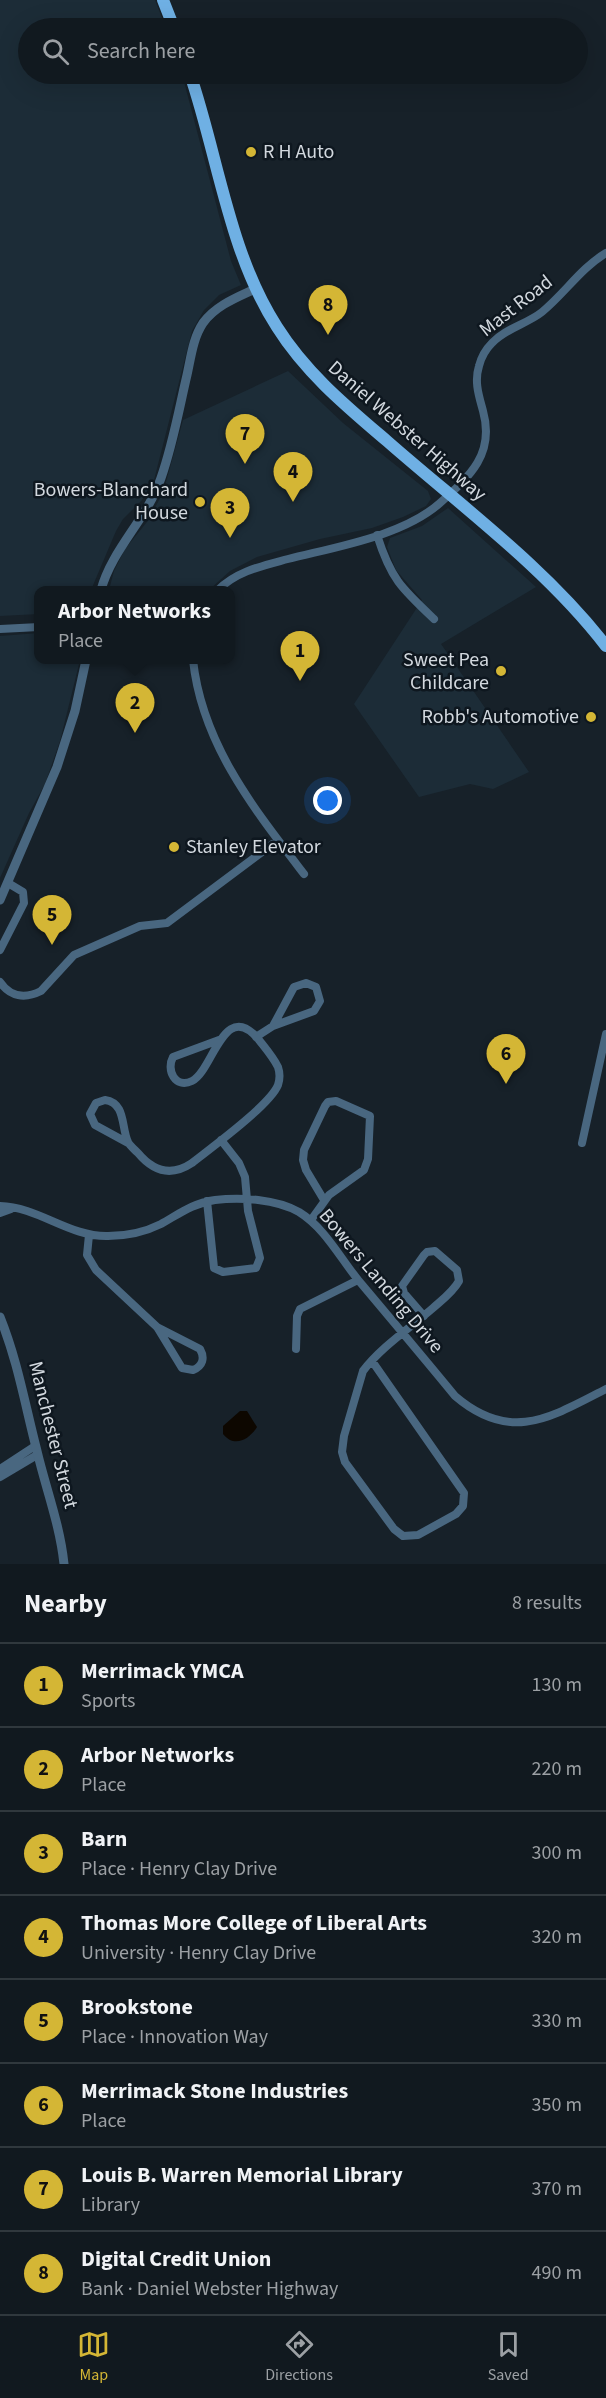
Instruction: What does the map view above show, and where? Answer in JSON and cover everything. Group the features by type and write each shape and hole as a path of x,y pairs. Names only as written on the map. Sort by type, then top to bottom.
{"main road":[{"path":"163,0 170,18"},
{"name":"Daniel Webster Highway","path":"193,84 236,237 256,288 276,326 311,372 355,414 548,582 606,646"}],"street":[{"name":"Mast Road","path":"224,586 232,579 253,569 377,535 422,516 449,495 476,466 485,447 487,429 478,393 477,377 478,367 486,350 499,336 541,313 586,268 606,254"},
{"path":"103,586 112,562 141,518 160,480 197,334 214,311 256,288"},
{"path":"377,535 385,560 395,579 434,619"},
{"path":"0,629 34,627"},
{"path":"0,900 57,766 75,711 85,664"},
{"path":"194,664 198,693 218,748 238,785 304,874"},
{"path":"0,982 14,994 34,995 46,987 74,955 146,924 167,923 278,840"},
{"path":"0,950 24,903 23,892 8,883"},
{"path":"256,1037 273,1026 314,1011 320,1001 316,987 306,983 294,987 273,1026"},
{"path":"128,1143 118,1106 108,1100 96,1103 90,1114 94,1125 128,1143 151,1166 170,1171 188,1166 267,1101 277,1087 278,1067 251,1031 243,1027 234,1028 219,1040 174,1057 170,1066 172,1076 186,1083 196,1078 219,1040"},
{"path":"582,1143 606,1034"},
{"path":"311,1220 324,1200 360,1174 368,1159 370,1116 336,1101 328,1102 325,1106 303,1154 306,1170 324,1200"},
{"path":"207,1201 213,1264 223,1272 253,1269 260,1262 248,1211 246,1182 242,1167 221,1140"},
{"name":"Bowers Landing Drive","path":"0,1206 31,1212 63,1227 88,1235 110,1236 140,1232 163,1223 191,1206 207,1201 247,1200 282,1205 311,1220 455,1396 473,1409 493,1418 522,1422 542,1420 606,1389"},
{"path":"0,1213 11,1209"},
{"path":"88,1235 87,1255 91,1264 157,1327 182,1368 193,1370 200,1366 203,1359 200,1349 157,1327"},
{"path":"372,1361 465,1493 463,1506 456,1514 413,1536 403,1536 394,1529 343,1457 342,1448 349,1415 363,1371 372,1361 451,1292 459,1281 457,1270 435,1251 428,1252 424,1256 402,1286 404,1293 423,1316"},
{"path":"296,1349 297,1316 300,1309 358,1280"},
{"name":"Manchester Street","path":"0,1317 21,1377 36,1450 59,1532 64,1564"},
{"path":"0,1469 36,1450"},
{"path":"0,1477 36,1450"}],"shaded area":[{"path":"0,0 155,0 162,18 18,18 18,84 185,84 231,261 241,285 219,295 204,310 192,331 154,480 142,500 123,519 116,531 93,586 34,586 34,614 0,616"},
{"path":"288,371 343,423 428,491 431,499 426,506 372,528 320,539 257,557 230,571 213,586 110,586 114,571 125,549 147,522 163,493 183,420"},
{"path":"448,508 536,587 441,644 529,772 493,789 470,784 419,797 354,704 422,600 396,570 387,547 390,538 422,526"},
{"path":"34,633 34,664 79,664 60,741 45,784 29,813 0,878 0,636"},
{"path":"240,1411 247,1411 257,1427 246,1439 232,1441 223,1434 223,1426"}],"place":[{"name":"R H Auto","path":"251,152"},
{"name":"Digital Credit Union","path":"328,335"},
{"name":"Louis B. Warren Memorial Library","path":"245,464"},
{"name":"Bowers-Blanchard House","path":"200,502"},
{"name":"Thomas More College of Liberal Arts","path":"293,502"},
{"name":"Barn","path":"230,538"},
{"name":"Sweet Pea Childcare","path":"501,671"},
{"name":"Merrimack YMCA","path":"300,681"},
{"name":"Robb's Automotive","path":"591,717"},
{"name":"Arbor Networks","path":"135,733"},
{"name":"Stanley Elevator","path":"174,847"},
{"name":"Brookstone","path":"52,945"},
{"name":"Merrimack Stone Industries","path":"506,1084"}]}
